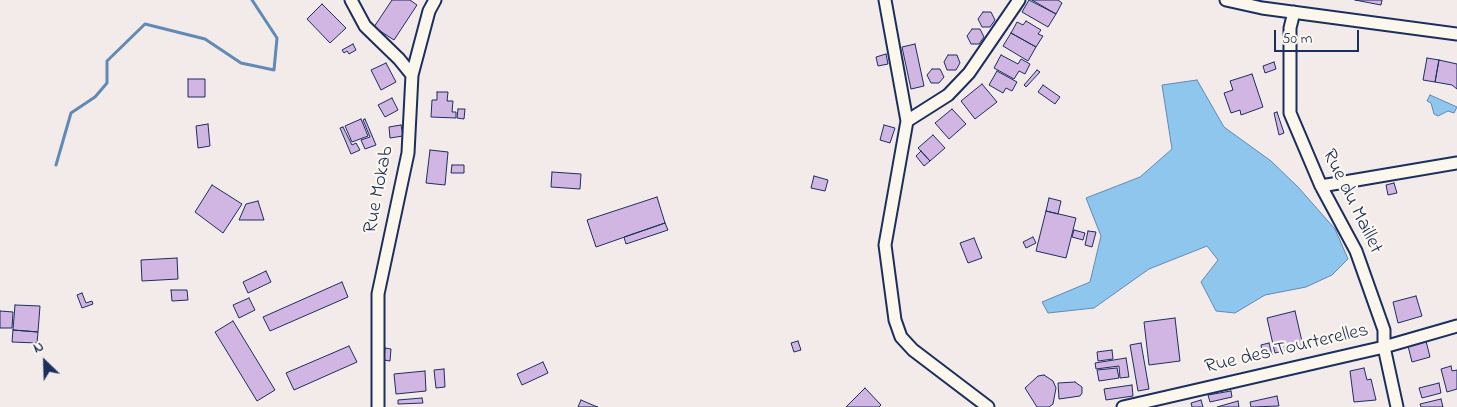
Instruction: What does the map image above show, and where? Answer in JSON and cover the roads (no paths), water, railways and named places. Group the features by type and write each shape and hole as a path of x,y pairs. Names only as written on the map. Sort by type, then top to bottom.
{"street":[{"path":"352,0 365,26 412,75"},
{"name":"Rue Mokab","path":"378,407 378,294 408,153 412,75 429,11 435,0"},
{"path":"885,0 907,121 885,245 895,320 901,338 912,350 988,407"},
{"path":"907,121 948,95 969,73 1019,0"},
{"path":"1226,0 1294,12 1457,34"},
{"name":"Rue du Maillet","path":"1294,12 1290,28 1290,113 1321,186 1356,251 1384,330 1384,347 1397,407"},
{"path":"1321,186 1450,162 1457,163"},
{"name":"Rue des Tourterelles","path":"1123,407 1384,347 1457,326"}],"water":[{"path":"1197,80 1224,127 1271,161 1298,187 1335,229 1348,259 1332,275 1306,287 1265,295 1235,313 1216,311 1201,282 1218,260 1207,246 1149,269 1094,308 1048,313 1042,302 1090,282 1101,236 1086,198 1140,177 1172,149 1162,85"},
{"path":"1430,95 1457,107 1454,113 1448,111 1438,116 1434,114 1431,103 1427,101"}],"waterway":[{"path":"56,165 71,113 95,97 107,83 107,61 145,24 205,39 241,63 274,70 277,38 252,0"}]}
